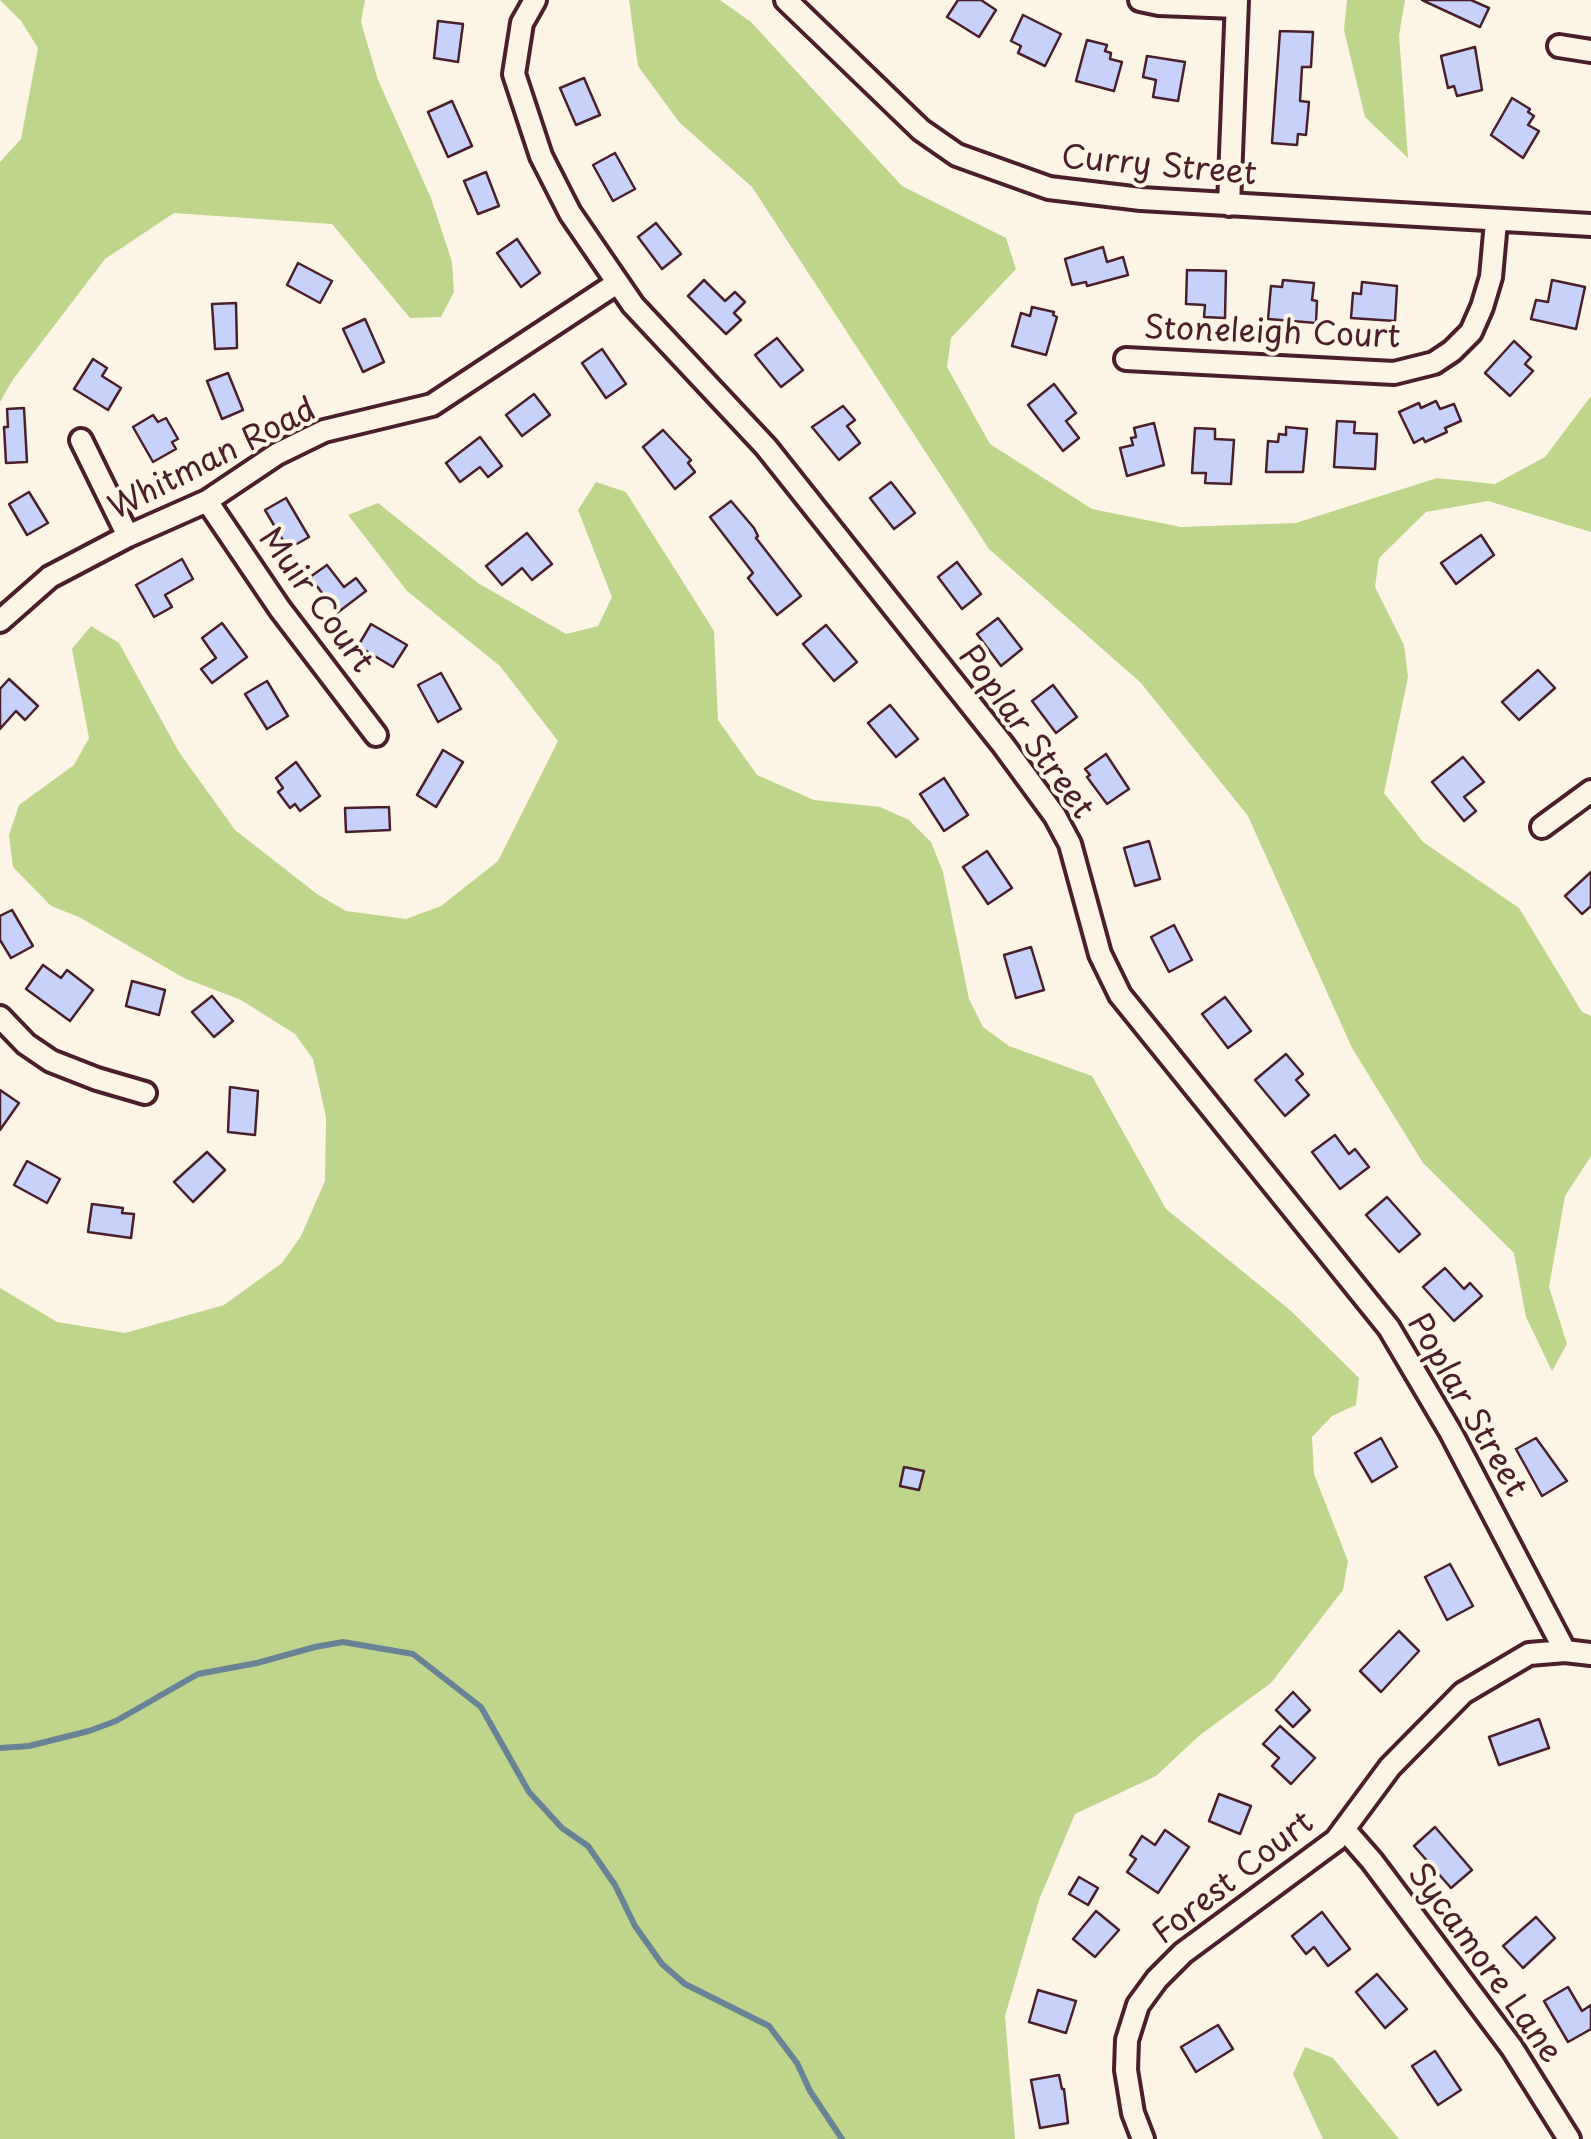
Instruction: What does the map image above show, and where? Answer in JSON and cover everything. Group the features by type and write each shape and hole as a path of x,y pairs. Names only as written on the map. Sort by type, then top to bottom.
{"street":[{"name":"Poplar Street","path":"535,0 522,22 514,74 541,156 570,213 633,305 766,447 1055,816 1070,844 1100,954 1120,995 1389,1328 1451,1433 1565,1651"},
{"name":"Curry Street","path":"786,0 921,130 957,155 1050,188 1141,199 1591,225"},
{"path":"1140,0 1159,4 1237,3 1229,205"},
{"path":"1559,46 1591,51"},
{"name":"Stoneleigh Court","path":"1126,359 1394,373 1434,364 1470,332 1482,308 1496,222"},
{"name":"Whitman Road","path":"0,621 50,577 207,501 276,454 324,431 432,405 617,283"},
{"path":"81,440 128,536"},
{"name":"Muir Court","path":"207,501 280,609 376,735"},
{"path":"1542,827 1591,792"},
{"path":"0,1016 26,1044 51,1061 97,1080 145,1093"},
{"path":"1565,1651 1591,1654"},
{"name":"Forest Court","path":"1143,2139 1133,2114 1126,2070 1127,2040 1138,2005 1157,1979 1183,1953 1336,1840 1390,1767 1463,1692 1529,1654 1565,1651"},
{"name":"Sycamore Lane","path":"1344,1828 1512,2048 1569,2139"}],"green space":[{"path":"0,0 365,0 361,22 378,80 431,198 452,262 454,292 441,317 410,318 332,224 174,213 105,259 0,402 0,162 21,139 38,48 21,21"},
{"path":"629,0 720,0 751,22 902,186 1006,238 1016,269 951,338 947,367 990,444 1092,509 1181,527 1296,523 1437,478 1495,484 1545,457 1591,396 1591,532 1488,501 1426,512 1379,558 1375,587 1404,645 1408,677 1384,793 1423,842 1519,908 1582,1012 1591,1016 1591,1156 1565,1196 1549,1287 1567,1344 1552,1371 1526,1317 1514,1253 1423,1163 1352,1048 1248,816 1141,683 989,549 752,187 679,122 638,66"},
{"path":"1347,0 1405,0 1399,35 1408,158 1365,117 1344,30"},
{"path":"596,482 626,492 714,631 718,720 757,775 814,800 880,807 909,820 931,842 943,872 969,999 983,1027 1009,1046 1092,1076 1166,1209 1290,1310 1359,1378 1356,1405 1332,1416 1312,1437 1314,1474 1348,1561 1343,1590 1271,1683 1200,1735 1156,1776 1075,1814 1039,1900 1005,2016 1015,2139 0,2139 0,1288 57,1322 125,1333 224,1305 282,1263 301,1236 325,1181 326,1117 313,1059 295,1034 241,1000 184,978 79,917 51,906 13,867 9,835 19,805 74,765 89,738 72,649 91,626 119,643 179,752 235,830 317,894 346,911 406,919 441,906 498,861 558,741 500,666 407,591 348,515 378,503 478,583 566,634 598,626 612,597 578,510"},
{"path":"1305,2047 1333,2058 1399,2139 1323,2139 1293,2074"}],"building":[{"path":"958,0 981,0 996,10 979,37 947,17"},
{"path":"1422,0 1471,0 1489,8 1480,27"},
{"path":"1023,15 1061,34 1045,66 1018,53 1021,46 1011,41"},
{"path":"438,21 463,24 458,62 434,58"},
{"path":"1280,31 1313,32 1311,67 1302,67 1300,101 1309,102 1306,135 1298,134 1297,145 1272,143"},
{"path":"1087,40 1107,45 1105,51 1111,53 1110,59 1122,62 1114,91 1076,81"},
{"path":"1475,47 1482,90 1457,96 1454,86 1448,88 1441,56"},
{"path":"1147,56 1185,62 1178,101 1153,97 1156,80 1143,77"},
{"path":"584,78 600,115 576,125 560,88"},
{"path":"1512,98 1530,109 1528,112 1534,116 1528,125 1539,131 1523,158 1491,135"},
{"path":"452,101 472,146 448,157 428,112"},
{"path":"615,153 635,189 613,201 593,165"},
{"path":"486,172 499,206 478,214 464,181"},
{"path":"656,223 681,254 662,269 638,237"},
{"path":"517,239 540,273 521,287 497,253"},
{"path":"1103,247 1107,262 1123,257 1128,275 1087,286 1086,282 1072,285 1065,259"},
{"path":"298,263 332,281 320,303 287,285"},
{"path":"1187,270 1226,271 1225,318 1204,317 1205,305 1186,304"},
{"path":"704,280 725,301 735,292 745,302 734,313 741,320 726,334 688,296"},
{"path":"1283,280 1314,283 1316,323 1268,319 1271,286 1282,287"},
{"path":"1552,280 1585,287 1576,329 1531,319 1536,300 1548,302"},
{"path":"1362,282 1397,286 1395,321 1351,318 1353,293 1361,294"},
{"path":"236,303 237,348 215,349 212,304"},
{"path":"1032,307 1054,312 1057,317 1046,355 1012,346 1021,313 1030,316"},
{"path":"365,319 384,362 363,372 343,329"},
{"path":"777,338 803,370 781,387 755,355"},
{"path":"1514,341 1531,357 1525,364 1533,371 1510,396 1485,373"},
{"path":"602,349 626,384 606,398 582,363"},
{"path":"93,359 107,368 102,376 121,388 108,410 74,389"},
{"path":"228,373 243,410 222,419 207,381"},
{"path":"1054,384 1076,413 1066,421 1079,438 1063,451 1028,405"},
{"path":"534,394 550,415 522,436 506,415"},
{"path":"1436,401 1440,409 1454,404 1461,421 1445,428 1447,432 1414,443 1399,412"},
{"path":"843,406 855,420 847,426 860,443 839,460 812,427"},
{"path":"24,408 27,462 6,463 7,409"},
{"path":"153,415 158,422 166,418 178,439 172,442 176,449 153,462 133,427"},
{"path":"1337,421 1355,422 1354,433 1377,434 1375,469 1334,467"},
{"path":"1154,423 1164,465 1127,476 1120,448 1133,445 1134,428"},
{"path":"1286,427 1307,429 1303,472 1266,472 1268,441 1278,442 1279,434 1286,435"},
{"path":"1195,428 1215,429 1215,439 1234,440 1231,484 1205,483 1206,473 1192,473"},
{"path":"663,430 691,460 688,463 695,472 675,489 643,447"},
{"path":"480,437 502,466 488,477 480,467 460,482 446,463"},
{"path":"891,482 915,513 894,529 870,498"},
{"path":"29,492 48,523 27,535 9,504"},
{"path":"286,498 309,537 288,549 265,510"},
{"path":"731,501 801,596 777,615 748,578 753,573 710,517"},
{"path":"527,533 552,564 532,580 522,568 502,585 486,566"},
{"path":"1481,535 1494,555 1456,584 1441,563"},
{"path":"182,559 193,579 165,595 172,607 154,617 136,585"},
{"path":"957,562 981,594 962,609 938,577"},
{"path":"327,565 344,587 356,578 366,591 337,613 310,577"},
{"path":"998,618 1022,649 1001,666 977,634"},
{"path":"222,623 247,657 212,683 201,669 216,658 202,638"},
{"path":"371,624 407,645 393,667 358,646"},
{"path":"826,625 857,662 834,681 803,644"},
{"path":"1538,670 1555,688 1519,720 1502,702"},
{"path":"441,673 461,709 438,722 418,685"},
{"path":"9,679 38,706 25,720 16,711 0,729 0,689"},
{"path":"267,681 288,716 267,729 245,694"},
{"path":"1053,685 1077,717 1056,733 1032,701"},
{"path":"890,705 918,739 896,757 868,723"},
{"path":"443,750 463,762 436,807 417,795"},
{"path":"1106,754 1129,789 1107,804 1085,769"},
{"path":"1463,757 1484,782 1464,797 1476,811 1464,821 1432,782"},
{"path":"296,762 320,796 300,811 295,804 290,808 278,792 283,788 276,778"},
{"path":"944,778 968,815 944,831 920,794"},
{"path":"389,807 390,830 346,832 345,808"},
{"path":"1149,841 1160,879 1135,886 1124,848"},
{"path":"987,851 1012,888 988,904 963,867"},
{"path":"1591,872 1591,906 1582,914 1565,896"},
{"path":"12,910 33,946 11,958 0,940 0,916"},
{"path":"1174,925 1192,960 1169,972 1151,937"},
{"path":"1031,947 1044,990 1016,998 1004,955"},
{"path":"43,965 61,978 67,970 93,990 70,1021 26,989"},
{"path":"132,981 165,990 159,1015 126,1006"},
{"path":"212,996 233,1021 214,1037 192,1012"},
{"path":"1225,997 1251,1031 1228,1048 1202,1014"},
{"path":"1286,1054 1303,1074 1296,1080 1309,1095 1285,1116 1255,1080"},
{"path":"230,1087 258,1091 255,1135 228,1132"},
{"path":"0,1090 19,1103 0,1130"},
{"path":"1335,1135 1349,1154 1355,1149 1369,1167 1340,1189 1312,1152"},
{"path":"207,1152 225,1170 193,1202 174,1182"},
{"path":"27,1161 60,1179 47,1203 14,1185"},
{"path":"1387,1197 1420,1234 1399,1252 1366,1215"},
{"path":"92,1204 123,1208 122,1213 134,1214 131,1238 88,1232"},
{"path":"1445,1268 1464,1289 1470,1283 1482,1296 1454,1321 1423,1287"},
{"path":"1381,1438 1397,1467 1372,1482 1355,1453"},
{"path":"1536,1438 1567,1481 1542,1496 1516,1449"},
{"path":"904,1467 924,1471 919,1490 900,1486"},
{"path":"1450,1564 1473,1606 1447,1620 1425,1577"},
{"path":"1399,1631 1419,1651 1381,1692 1360,1671"},
{"path":"1293,1692 1310,1710 1293,1727 1276,1710"},
{"path":"1539,1719 1549,1748 1499,1765 1489,1737"},
{"path":"1280,1726 1315,1758 1291,1784 1272,1766 1279,1758 1263,1744"},
{"path":"1219,1794 1251,1806 1240,1834 1209,1821"},
{"path":"1435,1827 1472,1870 1451,1888 1414,1846"},
{"path":"1165,1830 1189,1847 1158,1893 1127,1872 1136,1859 1130,1855 1142,1836 1155,1845"},
{"path":"1079,1877 1098,1888 1088,1905 1069,1894"},
{"path":"1096,1911 1119,1930 1095,1957 1073,1939"},
{"path":"1322,1912 1350,1949 1328,1966 1314,1947 1306,1954 1292,1936"},
{"path":"1536,1917 1555,1938 1523,1968 1503,1946"},
{"path":"1377,1974 1407,2009 1385,2028 1356,1992"},
{"path":"1568,1987 1582,2011 1591,2005 1591,2029 1568,2042 1544,2001"},
{"path":"1038,1990 1076,2001 1066,2033 1029,2022"},
{"path":"1218,2025 1233,2049 1196,2072 1181,2047"},
{"path":"1435,2051 1461,2090 1438,2105 1412,2066"},
{"path":"1059,2075 1068,2123 1040,2128 1031,2080"}],"waterway":[{"path":"0,1748 29,1746 89,1731 116,1721 198,1674 315,1647 343,1642 413,1654 481,1707 529,1792 562,1828 588,1846 662,1964 685,1984 769,2026 797,2063 810,2091 842,2139"}]}
